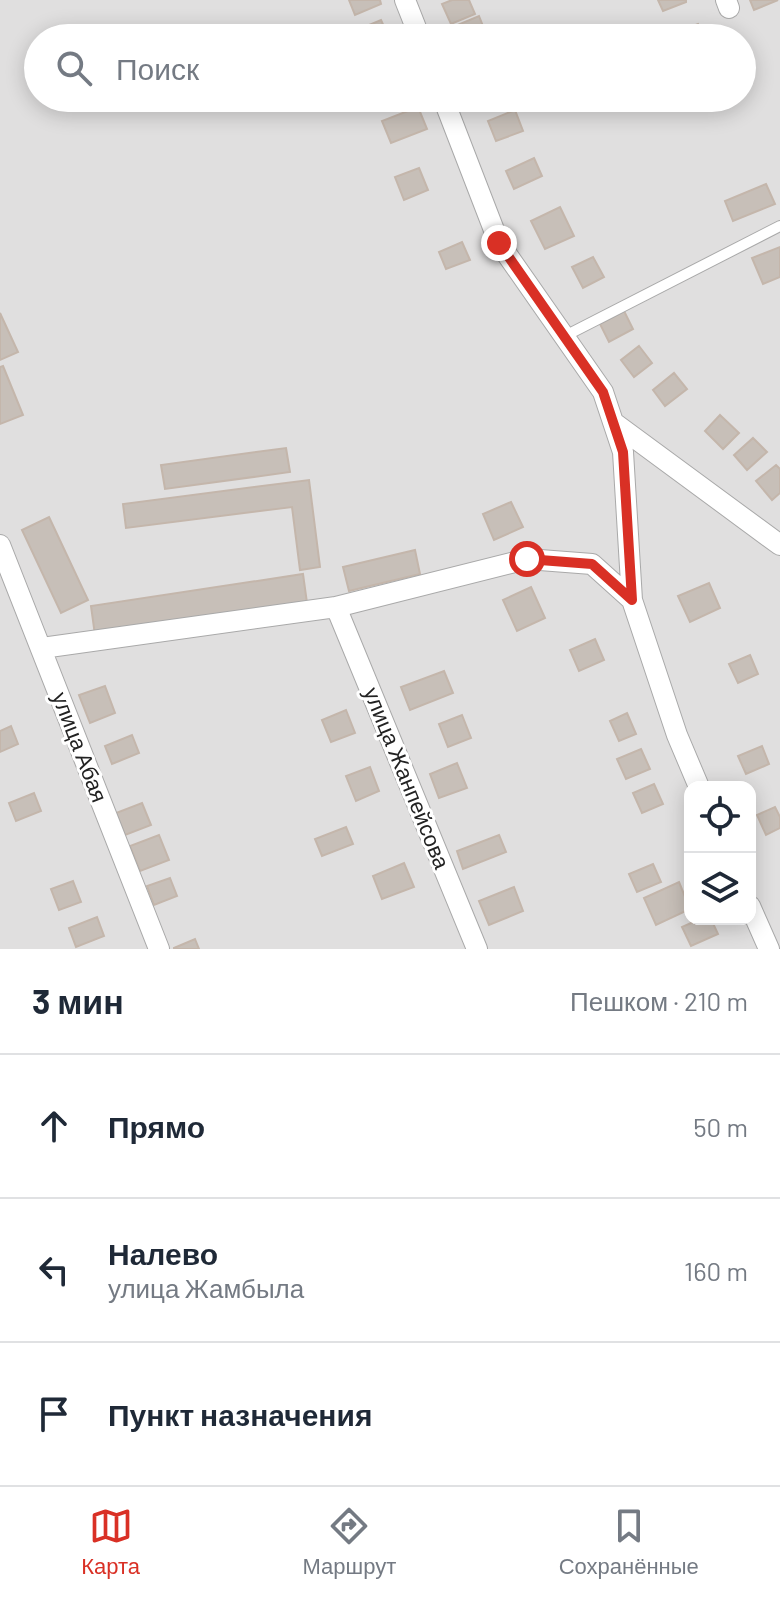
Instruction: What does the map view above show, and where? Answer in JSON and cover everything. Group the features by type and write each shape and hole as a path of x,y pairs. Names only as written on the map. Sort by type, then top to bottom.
{"street":[{"path":"405,0 414,24"},
{"path":"448,112 499,243 603,392 623,452 632,600 677,735 696,781"},
{"path":"613,422 780,545"},
{"name":"улица Абая","path":"0,545 159,949"},
{"path":"42,648 336,607 527,559 592,564 632,600"},
{"name":"улица Жанпейсова","path":"336,607 477,949"},
{"path":"756,920 769,949"}],"lane":[{"path":"565,336 780,226"}],"shaded area":[{"path":"0,0 780,0 780,949 0,949"}],"building":[{"path":"349,0 380,0 381,4 355,15"},
{"path":"452,0 469,0 475,14 451,24 442,4"},
{"path":"658,0 686,0 686,2 663,11"},
{"path":"750,0 778,0 754,10"},
{"path":"479,16 482,24 460,24"},
{"path":"405,112 420,112 427,129 391,143 382,121"},
{"path":"516,112 523,131 496,141 488,121"},
{"path":"534,158 542,176 514,189 506,171"},
{"path":"419,168 428,190 404,200 395,177"},
{"path":"766,184 775,204 733,221 725,201"},
{"path":"560,207 574,236 545,249 531,221"},
{"path":"462,242 470,260 446,269 439,252"},
{"path":"780,247 780,277 763,284 752,258"},
{"path":"593,257 604,277 583,288 572,267"},
{"path":"624,311 633,329 609,342 600,324"},
{"path":"0,313 18,352 0,360"},
{"path":"639,346 652,363 634,377 621,360"},
{"path":"3,366 23,415 0,424 0,367"},
{"path":"674,373 687,389 665,406 653,390"},
{"path":"720,415 739,433 723,449 705,431"},
{"path":"753,438 767,452 747,470 734,455"},
{"path":"286,448 290,472 165,489 161,465"},
{"path":"776,465 780,469 780,493 772,500 756,481"},
{"path":"309,480 320,567 300,570 292,507 126,528 123,504"},
{"path":"511,502 523,527 494,540 483,514"},
{"path":"49,517 88,600 61,613 22,530"},
{"path":"415,550 420,574 349,591 343,567"},
{"path":"303,574 307,603 95,635 91,606"},
{"path":"709,583 720,608 690,622 678,596"},
{"path":"531,587 545,618 517,631 503,600"},
{"path":"595,639 604,660 579,671 570,650"},
{"path":"750,655 758,674 738,683 729,664"},
{"path":"444,671 453,693 410,710 401,687"},
{"path":"105,686 115,713 90,723 79,695"},
{"path":"346,710 355,733 331,742 322,720"},
{"path":"627,713 636,734 619,741 610,721"},
{"path":"462,715 471,738 448,747 439,724"},
{"path":"11,726 18,744 0,752 0,731"},
{"path":"132,735 139,753 112,764 105,746"},
{"path":"762,746 769,764 746,774 738,756"},
{"path":"641,749 650,769 626,779 617,759"},
{"path":"457,763 467,788 439,798 430,774"},
{"path":"370,767 379,791 356,801 346,776"},
{"path":"654,784 663,804 642,813 633,793"},
{"path":"34,793 41,811 16,821 9,803"},
{"path":"142,803 151,825 125,835 116,813"},
{"path":"775,807 780,817 780,828 766,835 757,815"},
{"path":"346,827 353,844 322,856 315,839"},
{"path":"159,835 169,860 140,871 130,846"},
{"path":"499,835 506,852 463,869 457,851"},
{"path":"404,863 414,887 382,899 373,876"},
{"path":"653,864 661,882 637,892 629,874"},
{"path":"170,878 177,896 154,905 147,886"},
{"path":"73,881 81,902 59,910 51,889"},
{"path":"679,882 684,894 684,912 656,925 644,898"},
{"path":"514,887 523,911 489,925 479,901"},
{"path":"97,917 104,936 76,947 69,928"},
{"path":"714,925 718,934 691,946 682,927"},
{"path":"195,939 199,949 174,949 174,948"}],"route":[{"path":"499,243 603,392 623,452 632,600 592,564 527,559"}]}
